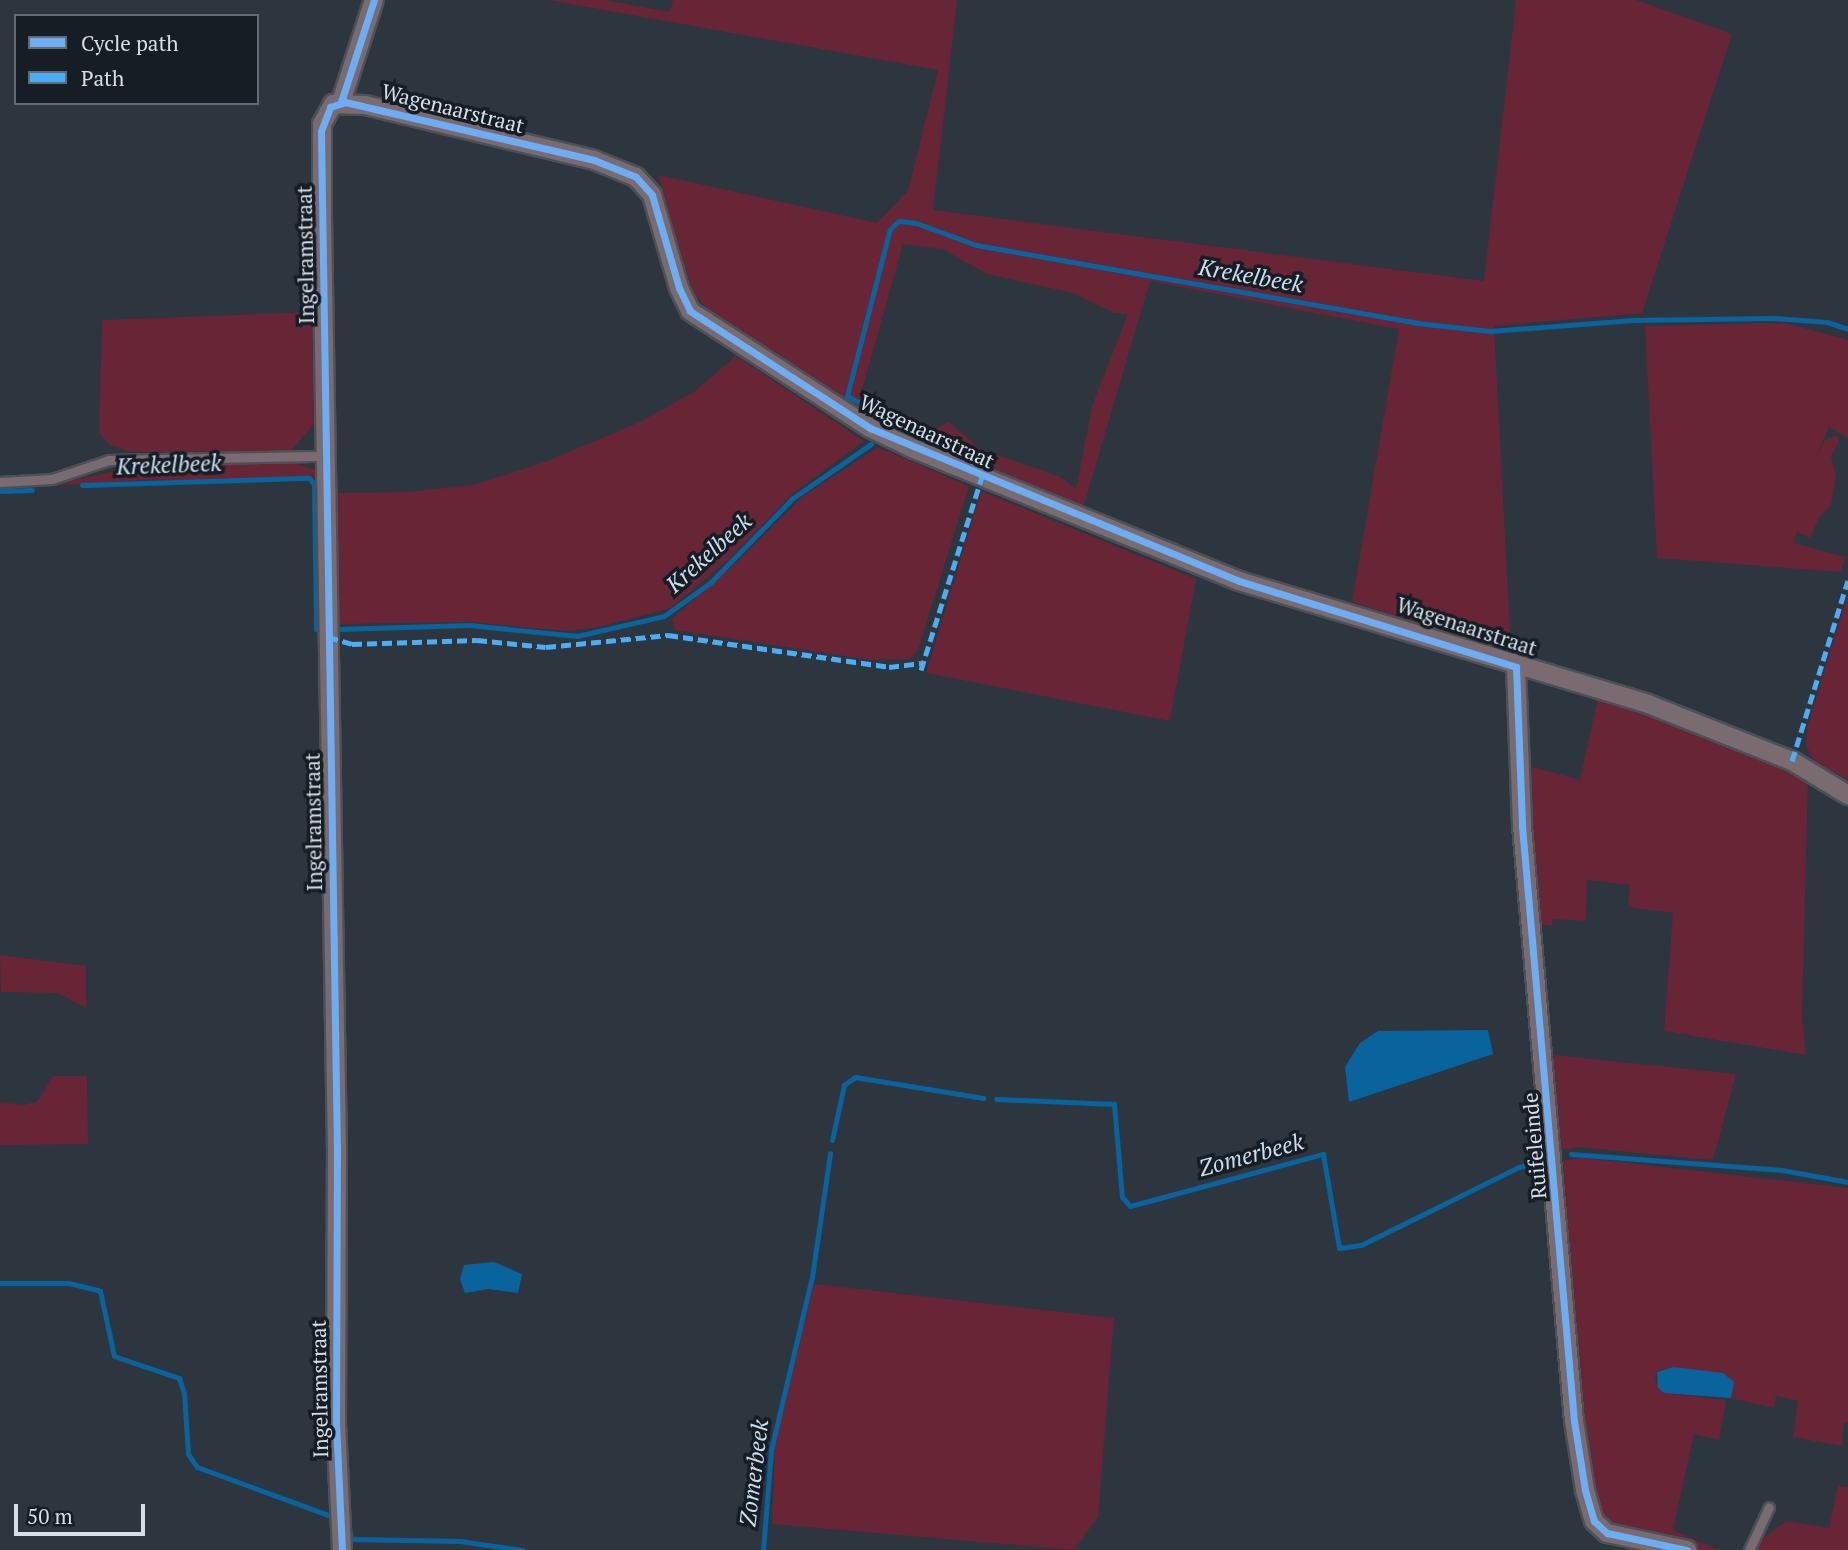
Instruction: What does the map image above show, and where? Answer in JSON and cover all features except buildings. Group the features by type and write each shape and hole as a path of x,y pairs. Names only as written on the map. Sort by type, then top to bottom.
{"street":[{"name":"Ingelramstraat","path":"342,1550 336,1425 337,1152 321,131 328,110 341,102 374,0"},
{"name":"Wagenaarstraat","path":"341,102 594,160 636,177 652,195 679,288 690,310 870,428 1239,581 1516,667 1648,704 1792,761 1848,795"},
{"name":"Ruifeleinde","path":"1516,667 1522,826 1572,1407 1585,1490 1594,1521 1607,1533 1620,1539 1686,1550"}],"lane":[{"path":"0,482 52,479 109,460 325,456"},
{"path":"1749,1550 1769,1507"}],"shaded area":[{"path":"549,0 604,0 670,12 673,0 957,0 933,210 1484,281 1516,0 1636,0 1732,34 1642,313 1494,326 1511,652 1352,602 1399,329 1150,281 1083,508 991,472 997,455 1061,477 1076,489 1092,406 1128,314 1114,313 1073,293 987,274 943,249 903,244 861,393 885,410 914,417 932,431 949,422 981,450 972,465 852,409 838,399 838,393 717,318 696,297 689,280 658,175 877,223 908,191 938,70"},
{"path":"312,312 317,420 291,451 130,452 109,444 99,433 102,320"},
{"path":"1785,323 1848,340 1848,438 1829,427 1813,464 1824,441 1836,435 1839,439 1831,458 1836,475 1831,505 1819,517 1810,538 1797,532 1794,543 1845,557 1841,572 1657,558 1645,326"},
{"path":"736,356 864,441 792,494 730,558 671,608 599,627 566,631 468,622 339,624 336,493 410,492 473,485 545,462 640,422 695,391"},
{"path":"878,447 969,486 918,650 910,659 871,660 675,630 672,619 737,562 802,497"},
{"path":"294,463 319,471 320,479 143,480 45,486 140,466"},
{"path":"981,491 1196,579 1170,721 926,673"},
{"path":"1848,593 1848,780 1814,761 1806,746 1807,728"},
{"path":"1599,693 1808,778 1802,1017 1806,1055 1664,1031 1673,913 1628,907 1630,885 1587,880 1586,921 1553,919 1552,926 1540,924 1525,765 1580,780"},
{"path":"0,955 86,966 86,1008 58,993 1,992"},
{"path":"1553,1055 1736,1074 1713,1160 1579,1147 1561,1150"},
{"path":"53,1076 87,1076 88,1144 0,1145 0,1102 24,1105 38,1101"},
{"path":"1583,1158 1848,1188 1848,1423 1844,1423 1842,1446 1793,1437 1798,1401 1776,1396 1774,1408 1731,1398 1734,1382 1663,1369 1657,1372 1655,1378 1664,1393 1726,1400 1719,1440 1694,1434 1673,1530 1719,1550 1702,1550 1674,1537 1617,1530 1602,1519 1595,1501 1583,1446 1563,1160"},
{"path":"814,1284 1114,1318 1098,1517 1074,1550 772,1524 775,1443"},
{"path":"1838,1486 1848,1487 1848,1550 1755,1550 1758,1542 1786,1521 1829,1528"}],"water":[{"path":"1488,1030 1493,1054 1349,1102 1345,1067 1360,1043 1378,1031"},
{"path":"494,1262 522,1274 518,1293 489,1289 465,1293 460,1279 464,1265"},
{"path":"1674,1367 1723,1373 1734,1382 1731,1398 1664,1393 1658,1388 1657,1372"}],"waterway":[{"name":"Krekelbeek","path":"893,429 896,422 847,396 890,229 899,221 916,223 976,245 1417,323 1490,331 1634,320 1773,318 1827,322 1848,329"},
{"name":"Krekelbeek","path":"338,629 469,625 577,636 664,616 710,583 793,498 871,444"},
{"name":"Krekelbeek","path":"82,485 309,478 314,484 316,629 322,630"},
{"name":"Krekelbeek","path":"0,491 32,490"},
{"name":"Zomerbeek","path":"832,1140 844,1085 855,1077 983,1098"},
{"name":"Zomerbeek","path":"996,1099 1114,1104 1122,1197 1130,1206 1323,1154 1339,1248 1361,1245 1519,1167 1548,1158"},
{"name":"Zomerbeek","path":"763,1550 771,1450 812,1277 830,1153"},
{"name":"Zomerbeek","path":"1571,1154 1782,1170 1848,1182"},
{"name":"Zomerbeek","path":"0,1283 69,1283 100,1291 114,1356 179,1378 184,1393 188,1454 197,1467 328,1515"},
{"name":"Zomerbeek","path":"348,1518 351,1539 460,1541 522,1550"}],"marked path":[{"path":"921,670 982,476"},
{"path":"1792,761 1848,580"},
{"path":"328,637 352,644 477,640 546,647 668,635 889,667 923,663"}],"cycle path":[{"path":"341,102 374,0"},
{"path":"342,1550 336,1425 337,1152 321,131 330,107 345,102 594,160 636,177 652,195 679,288 690,311 870,428 1239,581 1516,667 1522,826 1574,1421 1585,1490 1594,1521 1607,1533 1687,1550"}]}
